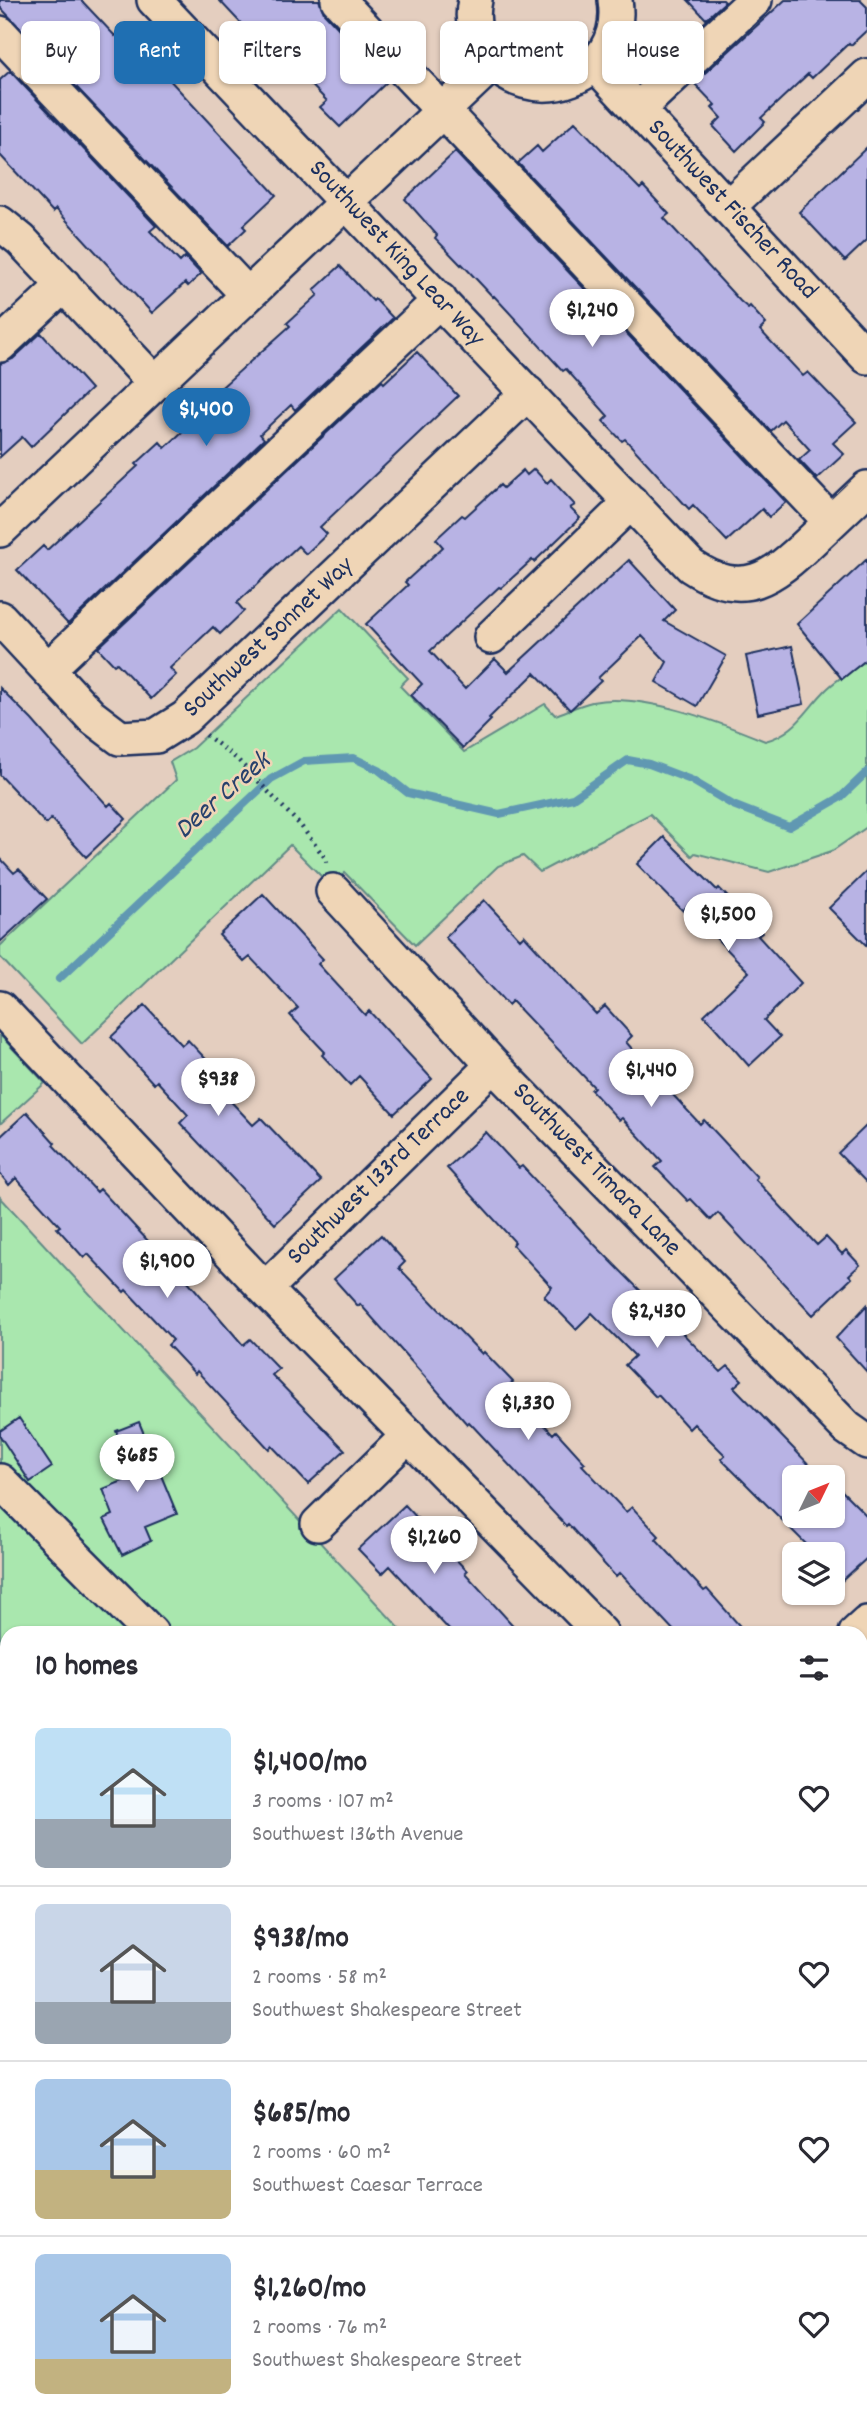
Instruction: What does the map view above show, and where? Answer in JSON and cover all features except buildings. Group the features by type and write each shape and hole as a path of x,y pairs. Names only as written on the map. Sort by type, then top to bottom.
{"street":[{"name":"Southwest King Lear Way","path":"154,0 691,566 711,580 734,584 755,582 782,568 867,488"},
{"path":"338,0 831,522"},
{"path":"473,21 475,0"},
{"path":"588,70 596,65 610,44 617,16 615,0"},
{"path":"638,109 755,0"},
{"path":"0,33 248,295"},
{"name":"Southwest Fischer Road","path":"596,65 867,357"},
{"path":"729,206 867,76"},
{"path":"0,530 471,84"},
{"path":"0,223 22,240 155,383"},
{"path":"0,345 64,285"},
{"path":"47,669 440,299"},
{"name":"Southwest Sonnet Way","path":"0,618 91,716 120,737 156,736 186,718 528,393"},
{"path":"491,637 631,502"},
{"name":"Southwest Timara Lane","path":"333,891 493,1065 847,1427 867,1442"},
{"path":"0,1008 265,1289 594,1626"},
{"name":"Southwest 133rd Terrace","path":"265,1289 493,1065"},
{"path":"318,1524 409,1435"},
{"path":"0,1481 144,1626"}],"path":[{"path":"186,718 237,759 301,826 326,859 333,891"}],"green space":[{"path":"342,608 408,678 400,686 464,752 545,704 555,715 587,703 612,700 634,701 680,711 726,725 765,741 791,728 827,688 867,660 867,827 832,851 769,872 695,853 692,856 650,814 540,872 523,856 498,866 415,945 345,873 331,886 290,845 82,1044 0,957 0,946 176,780 170,762 193,748"},
{"path":"0,1035 45,1083 0,1124"},
{"path":"0,1197 398,1626 0,1626"}],"waterway":[{"name":"Deer Creek","path":"59,979 271,779 304,761 354,758 379,770 408,793 499,814 573,798 628,760 649,764 691,780 733,805 789,827 841,797 867,772"}]}
